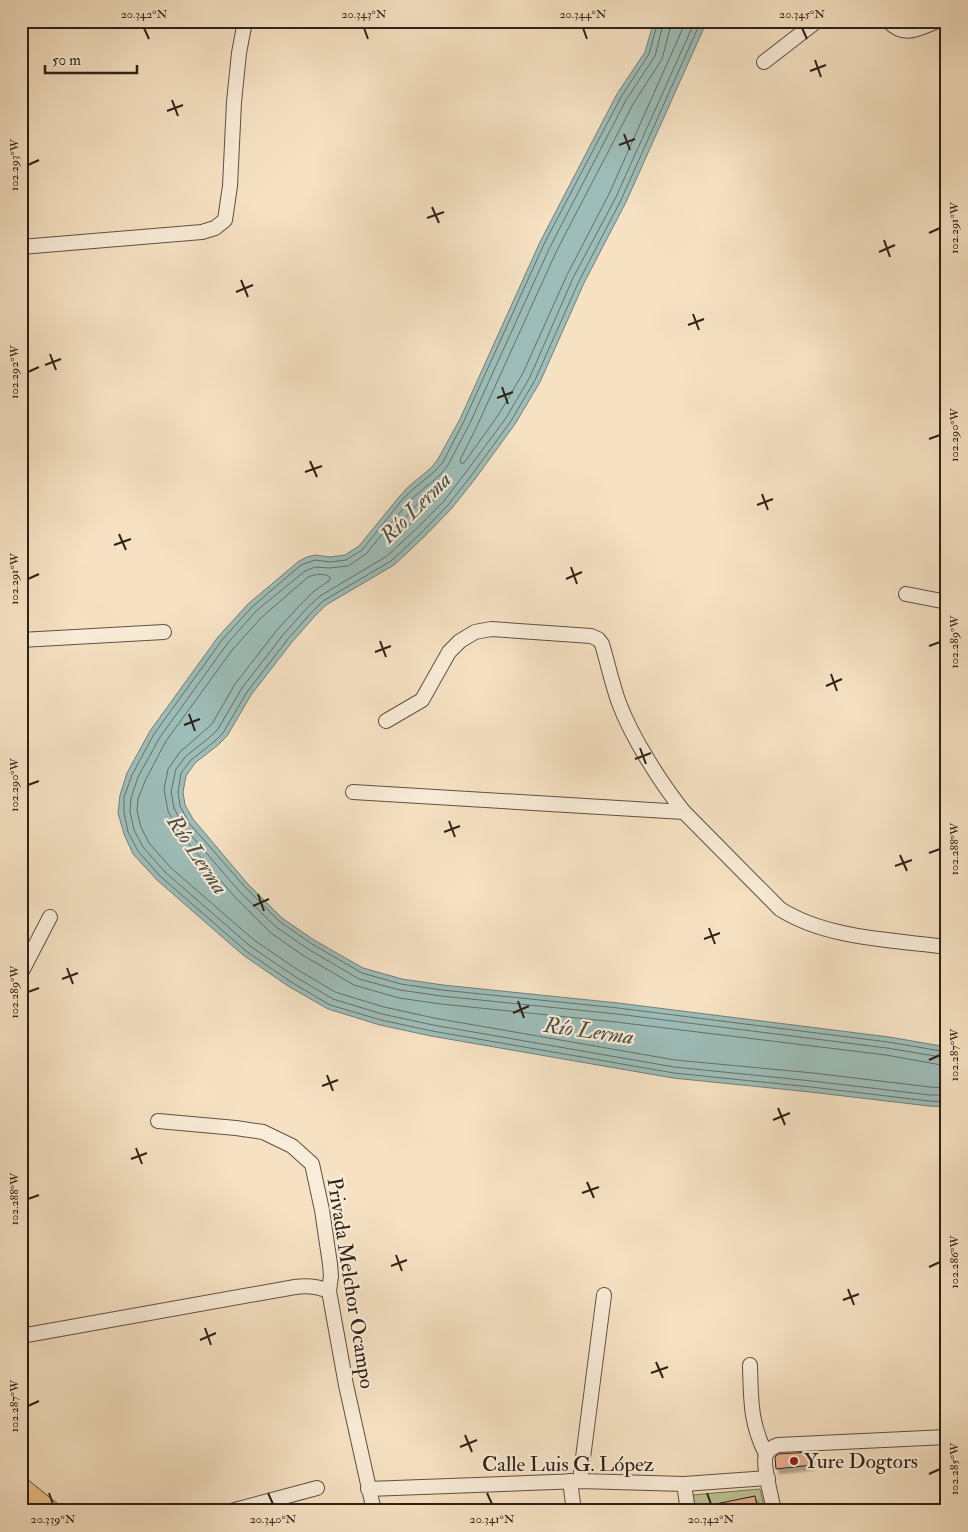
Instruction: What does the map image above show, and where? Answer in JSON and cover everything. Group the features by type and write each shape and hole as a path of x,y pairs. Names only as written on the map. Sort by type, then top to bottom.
{"main road":[{"path":"21,1486 52,1511"}],"street":[{"path":"21,247 202,232 215,228 225,220 230,186 234,102 239,53 245,21"},
{"path":"764,62 817,21"},
{"path":"888,21 895,28 903,32 938,21"},
{"path":"906,594 947,602"},
{"path":"386,722 422,700 449,652 460,641 475,632 491,629 591,636 598,639 602,644 620,705 635,736 665,786 684,812 774,903 789,915 811,924 837,931 947,947"},
{"path":"21,640 164,632"},
{"path":"353,792 684,812"},
{"path":"21,973 50,917"},
{"name":"Privada Melchor Ocampo","path":"158,1121 263,1132 292,1146 312,1164 322,1210 330,1264 329,1291 346,1385 374,1511"},
{"path":"21,1336 295,1286 306,1285 329,1291"},
{"path":"574,1511 575,1481 604,1295"},
{"path":"750,1365 751,1407 754,1426 766,1454"},
{"path":"774,1511 764,1463 770,1448 786,1444 947,1437"},
{"name":"Calle Luis G. López","path":"368,1489 575,1481 684,1484 768,1478"},
{"path":"684,1484 688,1511"},
{"path":"231,1511 317,1488"}],"green space":[{"path":"760,1489 765,1511 758,1511 755,1496 694,1509 692,1495"}],"water":[{"name":"Río Lerma","path":"654,21 707,21 626,202 584,283 540,382 515,424 452,508 424,537 394,565 326,605 292,642 251,695 227,736 195,763 186,776 183,792 185,805 193,819 247,883 282,918 314,940 363,968 402,979 443,985 618,1003 889,1037 947,1047 947,1107 673,1078 431,1036 380,1025 328,1009 288,986 243,955 157,880 133,854 124,834 118,813 120,795 127,773 150,731 218,637 248,604 299,561 315,555 330,557 345,555 359,546 407,488 432,467 438,459 460,419 540,242 617,94 645,52"}],"building":[{"name":"Yure Dogtors","path":"811,1452 812,1465 776,1469 775,1457 778,1454"},
{"path":"755,1496 758,1511 707,1511 706,1506"}],"place":[{"name":"Yure Dogtors","path":"794,1461"}]}
